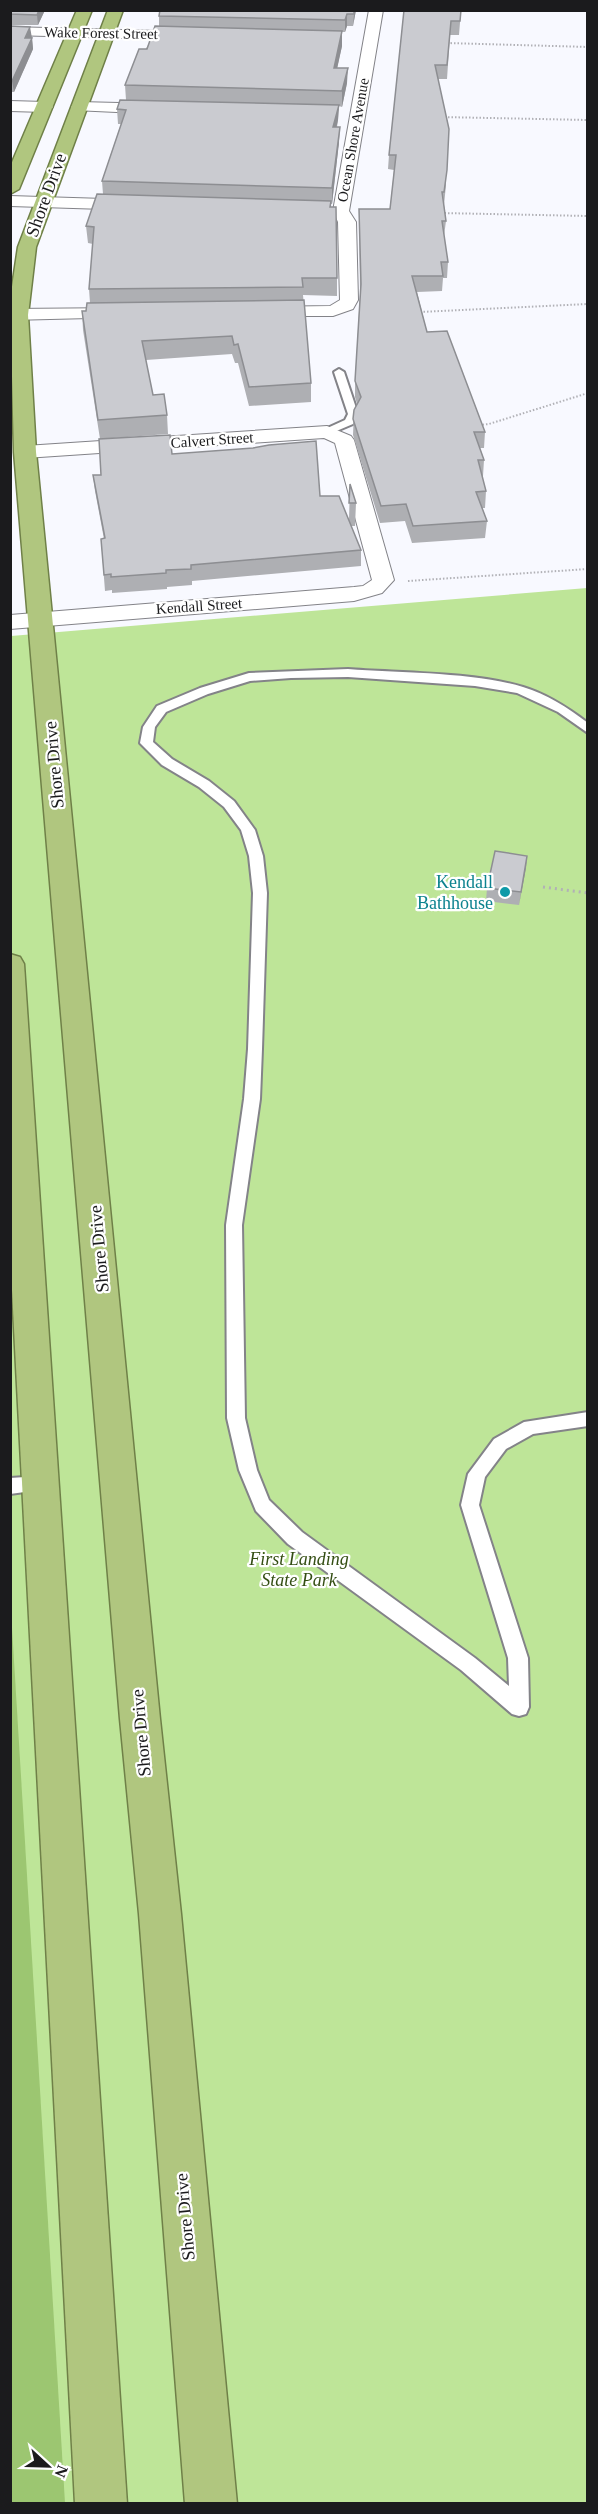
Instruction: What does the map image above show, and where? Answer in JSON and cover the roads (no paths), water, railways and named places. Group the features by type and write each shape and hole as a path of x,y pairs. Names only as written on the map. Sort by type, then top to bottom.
{"highway":[{"name":"Shore Drive","path":"10,189 85,10"},
{"name":"Shore Drive","path":"116,10 42,202 27,247 14,315 25,452 26,620 211,2504"},
{"path":"10,964 26,1485 101,2504"}],"street":[{"name":"Ocean Shore Avenue","path":"249,312 333,311 347,305 349,300 347,222 335,210 365,40 376,10"},
{"name":"Wake Forest Street","path":"10,31 215,36"},
{"path":"10,106 45,107"},
{"path":"79,107 177,109"},
{"path":"10,201 153,205"},
{"path":"14,315 146,313"},
{"name":"Calvert Street","path":"25,452 327,432"},
{"name":"Kendall Street","path":"26,620 371,591 383,580 344,440 327,432"}],"lane":[{"path":"327,432 349,422 353,414 339,372"},
{"path":"588,729 562,709 520,690 476,682 348,674 291,674 249,677 204,691 161,709 149,727 146,743 167,762 204,784 229,804 248,830 256,856 260,893 255,1049 252,1100 234,1236 236,1418 248,1470 262,1505 295,1538 468,1664 519,1707 518,1658 471,1505 477,1474 500,1444 530,1427 588,1419"}],"place":[{"name":"Kendall Bathhouse","path":"505,892"}],"park label":[{"name":"First Landing State Park","path":"299,1569"}]}
